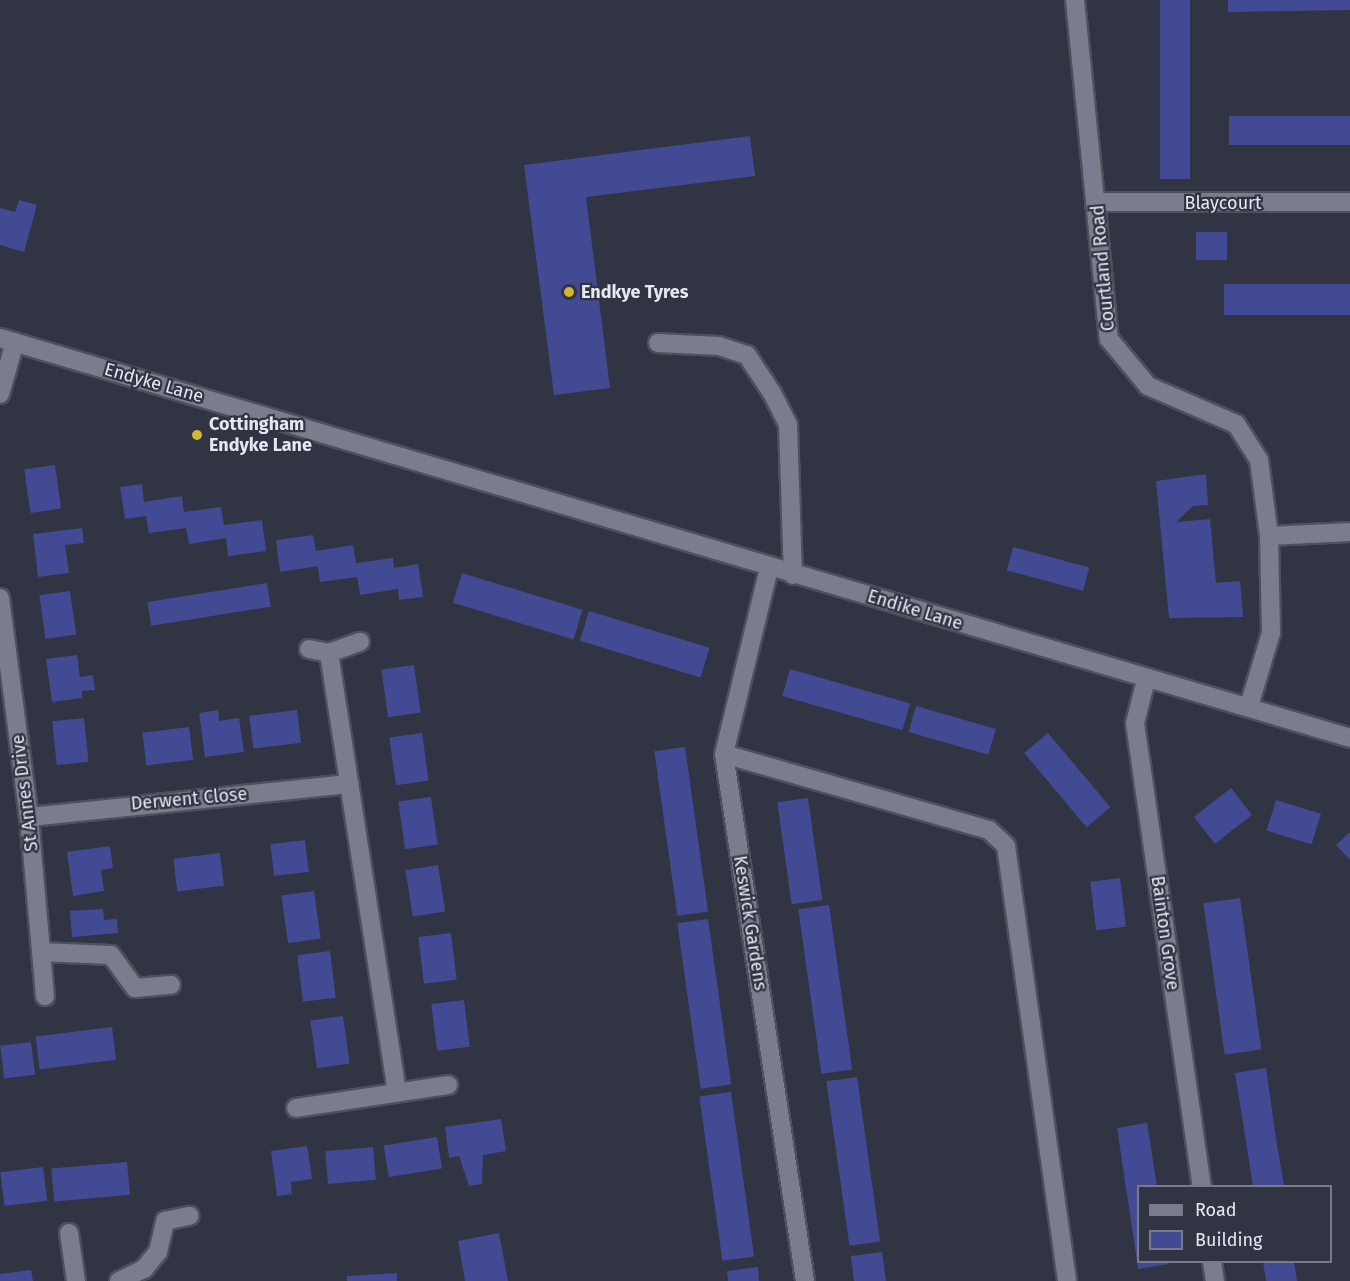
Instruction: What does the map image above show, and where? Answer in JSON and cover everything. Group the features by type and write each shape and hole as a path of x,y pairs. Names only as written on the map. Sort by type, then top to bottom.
{"street":[{"name":"Courtland Road","path":"1076,0 1109,339 1148,386 1236,423 1259,460 1269,536 1271,633 1249,706"},
{"name":"Blaycourt","path":"1097,202 1350,202"},
{"path":"0,394 7,340"},
{"name":"Endyke Lane","path":"7,340 481,478"},
{"path":"658,343 719,346 747,355 772,393 788,425 793,575"},
{"name":"Endike Lane","path":"481,478 769,568 1146,680 1249,706 1350,738"},
{"path":"1269,536 1350,532"},
{"name":"Keswick Gardens","path":"769,568 724,754 805,1281"},
{"name":"St Annes Drive","path":"0,598 29,817 45,996"},
{"path":"309,649 329,653 360,642"},
{"path":"329,653 396,1090"},
{"name":"Bainton Grove","path":"1146,680 1135,723 1202,1185"},
{"path":"724,754 989,830 1006,846 1067,1281"},
{"name":"Derwent Close","path":"29,817 349,784"},
{"path":"41,952 111,955 135,988 171,985"},
{"path":"296,1108 396,1090 448,1085"},
{"path":"119,1281 144,1269 158,1252 165,1221 189,1216"},
{"path":"69,1233 76,1281"},
{"path":"1212,1263 1215,1281"}],"building":[{"path":"1160,0 1190,0 1190,179 1160,179"},
{"path":"1228,0 1350,0 1350,10 1228,12"},
{"path":"1229,116 1350,116 1350,145 1229,145"},
{"name":"Endkye Tyres","path":"750,136 755,176 586,197 610,388 554,395 524,165"},
{"path":"19,200 37,205 24,252 0,245 0,208 15,212"},
{"path":"1196,232 1227,232 1227,260 1196,260"},
{"path":"1224,284 1350,284 1350,315 1224,315"},
{"path":"55,465 61,509 30,513 24,469"},
{"path":"1206,474 1208,505 1193,506 1176,522 1210,519 1216,583 1240,581 1243,617 1169,618 1156,481"},
{"path":"142,484 144,502 182,496 184,512 221,507 224,525 262,520 266,551 228,556 226,538 189,544 186,528 149,533 146,516 125,519 120,487"},
{"path":"82,528 84,543 65,545 69,573 38,577 33,534"},
{"path":"313,535 316,551 353,545 356,563 393,558 394,568 418,564 423,597 399,600 398,589 360,595 357,577 320,582 318,566 280,572 276,540"},
{"path":"1013,547 1089,567 1083,591 1007,570"},
{"path":"462,573 582,610 573,639 453,603"},
{"path":"267,583 271,607 151,626 147,602"},
{"path":"70,591 76,635 45,639 39,595"},
{"path":"589,611 709,648 700,677 580,641"},
{"path":"77,655 80,677 93,675 95,690 82,691 82,698 52,702 46,659"},
{"path":"414,665 421,713 388,717 381,670"},
{"path":"790,669 910,703 902,730 782,696"},
{"path":"916,706 996,729 988,755 909,732"},
{"path":"218,710 219,721 239,718 244,752 205,757 199,713"},
{"path":"297,710 301,743 253,749 249,716"},
{"path":"84,718 89,762 57,765 52,721"},
{"path":"189,727 193,760 146,765 142,733"},
{"path":"422,733 429,781 396,785 389,738"},
{"path":"1048,733 1110,807 1087,827 1024,753"},
{"path":"685,747 708,911 677,916 654,751"},
{"path":"1231,788 1252,815 1215,844 1194,817"},
{"path":"431,797 438,845 405,849 398,802"},
{"path":"808,798 822,900 792,904 777,802"},
{"path":"1276,800 1321,814 1312,844 1267,831"},
{"path":"1350,832 1350,860 1336,845"},
{"path":"305,840 309,872 274,876 270,844"},
{"path":"110,846 113,868 101,870 104,891 73,896 67,852"},
{"path":"220,853 224,886 177,891 173,859"},
{"path":"438,865 445,911 413,917 405,870"},
{"path":"1120,878 1126,927 1096,930 1090,882"},
{"path":"314,891 321,939 288,943 281,896"},
{"path":"1240,898 1261,1050 1225,1055 1203,903"},
{"path":"829,905 852,1069 821,1074 798,909"},
{"path":"103,909 104,920 117,919 118,933 72,937 70,911"},
{"path":"708,919 731,1084 701,1089 677,923"},
{"path":"451,933 457,980 424,984 418,937"},
{"path":"330,951 336,998 303,1002 297,955"},
{"path":"464,1000 470,1047 437,1051 431,1004"},
{"path":"343,1016 350,1064 317,1068 310,1021"},
{"path":"112,1027 116,1060 40,1069 36,1036"},
{"path":"31,1042 35,1075 4,1079 0,1046"},
{"path":"1266,1068 1284,1185 1253,1185 1235,1073"},
{"path":"857,1077 880,1241 849,1246 826,1081"},
{"path":"731,1092 754,1256 722,1261 699,1096"},
{"path":"501,1119 506,1151 483,1155 482,1184 469,1186 459,1156 449,1158 445,1127"},
{"path":"1147,1123 1157,1185 1137,1185 1137,1261 1117,1128"},
{"path":"437,1137 442,1169 389,1177 384,1145"},
{"path":"307,1146 312,1179 291,1182 292,1194 277,1196 271,1151"},
{"path":"373,1147 376,1180 328,1184 325,1151"},
{"path":"127,1162 130,1195 54,1201 51,1169"},
{"path":"43,1167 47,1201 4,1206 0,1172"},
{"path":"499,1233 508,1281 465,1281 458,1241"},
{"path":"882,1252 886,1281 854,1281 851,1256"},
{"path":"1137,1263 1169,1264 1138,1269"},
{"path":"1263,1263 1294,1263 1297,1281 1266,1281"},
{"path":"758,1267 759,1281 728,1281 727,1271"},
{"path":"31,1270 33,1281 0,1281 0,1274"},
{"path":"397,1273 397,1281 347,1281 347,1276"}],"place":[{"name":"Endkye Tyres","path":"569,292"},
{"name":"Cottingham Endyke Lane","path":"197,435"}]}
